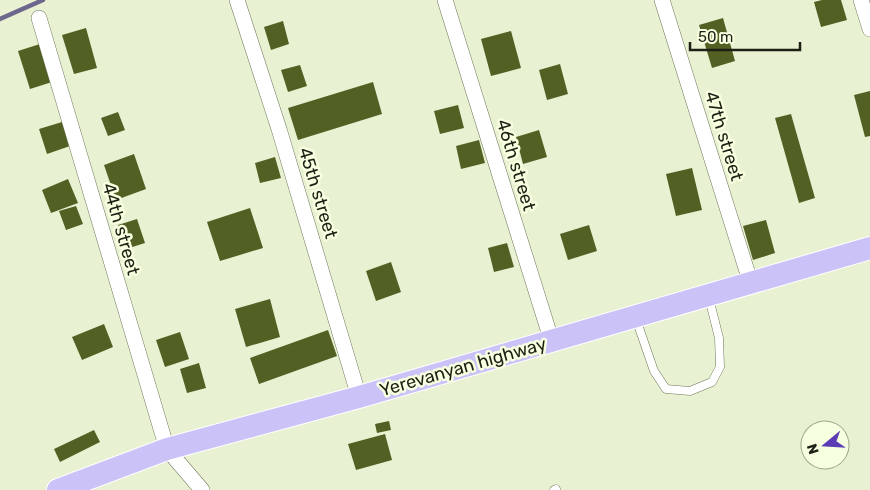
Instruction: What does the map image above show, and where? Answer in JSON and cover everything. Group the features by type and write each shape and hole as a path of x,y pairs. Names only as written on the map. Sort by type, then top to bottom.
{"main road":[{"name":"Yerevanyan highway","path":"58,490 167,450 552,342 870,248"}],"street":[{"name":"45th street","path":"237,0 279,129 359,397"},
{"name":"46th street","path":"445,0 552,342"},
{"name":"47th street","path":"662,0 750,284"},
{"path":"861,0 870,30"},
{"name":"44th street","path":"39,18 167,450"},
{"path":"167,450 202,490"}],"lane":[{"path":"635,318 654,371 666,389 690,391 712,382 720,368 719,338 709,296"}],"building":[{"path":"841,0 847,20 821,27 814,2"},
{"path":"723,18 735,61 712,68 699,25"},
{"path":"283,21 289,44 271,50 264,27"},
{"path":"86,28 97,68 74,74 62,35"},
{"path":"511,31 521,68 491,76 481,39"},
{"path":"40,44 52,82 30,89 18,51"},
{"path":"560,64 568,94 547,100 539,70"},
{"path":"300,65 307,86 288,92 281,70"},
{"path":"373,82 382,114 298,140 288,108"},
{"path":"870,91 870,136 865,137 854,95"},
{"path":"458,105 464,128 440,134 434,111"},
{"path":"118,112 125,130 108,136 101,118"},
{"path":"791,114 815,198 799,203 775,118"},
{"path":"62,122 70,146 47,154 39,129"},
{"path":"539,130 547,157 523,164 516,137"},
{"path":"479,140 485,163 461,169 456,146"},
{"path":"134,154 146,189 116,200 104,165"},
{"path":"275,157 281,178 260,183 255,163"},
{"path":"692,168 702,210 676,216 666,174"},
{"path":"68,179 78,203 51,213 42,190"},
{"path":"76,206 83,224 66,230 59,211"},
{"path":"250,208 263,248 220,261 207,222"},
{"path":"137,219 145,243 126,249 118,225"},
{"path":"766,220 775,253 753,260 743,226"},
{"path":"589,225 597,251 568,260 560,234"},
{"path":"507,243 514,267 494,272 488,248"},
{"path":"391,262 401,292 376,301 366,271"},
{"path":"270,299 280,337 246,347 235,309"},
{"path":"104,324 113,347 82,360 72,337"},
{"path":"328,330 337,356 259,384 250,358"},
{"path":"180,332 189,359 165,367 156,340"},
{"path":"199,363 206,388 187,393 180,369"},
{"path":"389,421 391,430 377,433 375,424"},
{"path":"94,430 100,442 60,462 54,449"},
{"path":"385,434 392,460 356,470 348,444"}],"waterway":[{"path":"0,19 43,0"}]}
